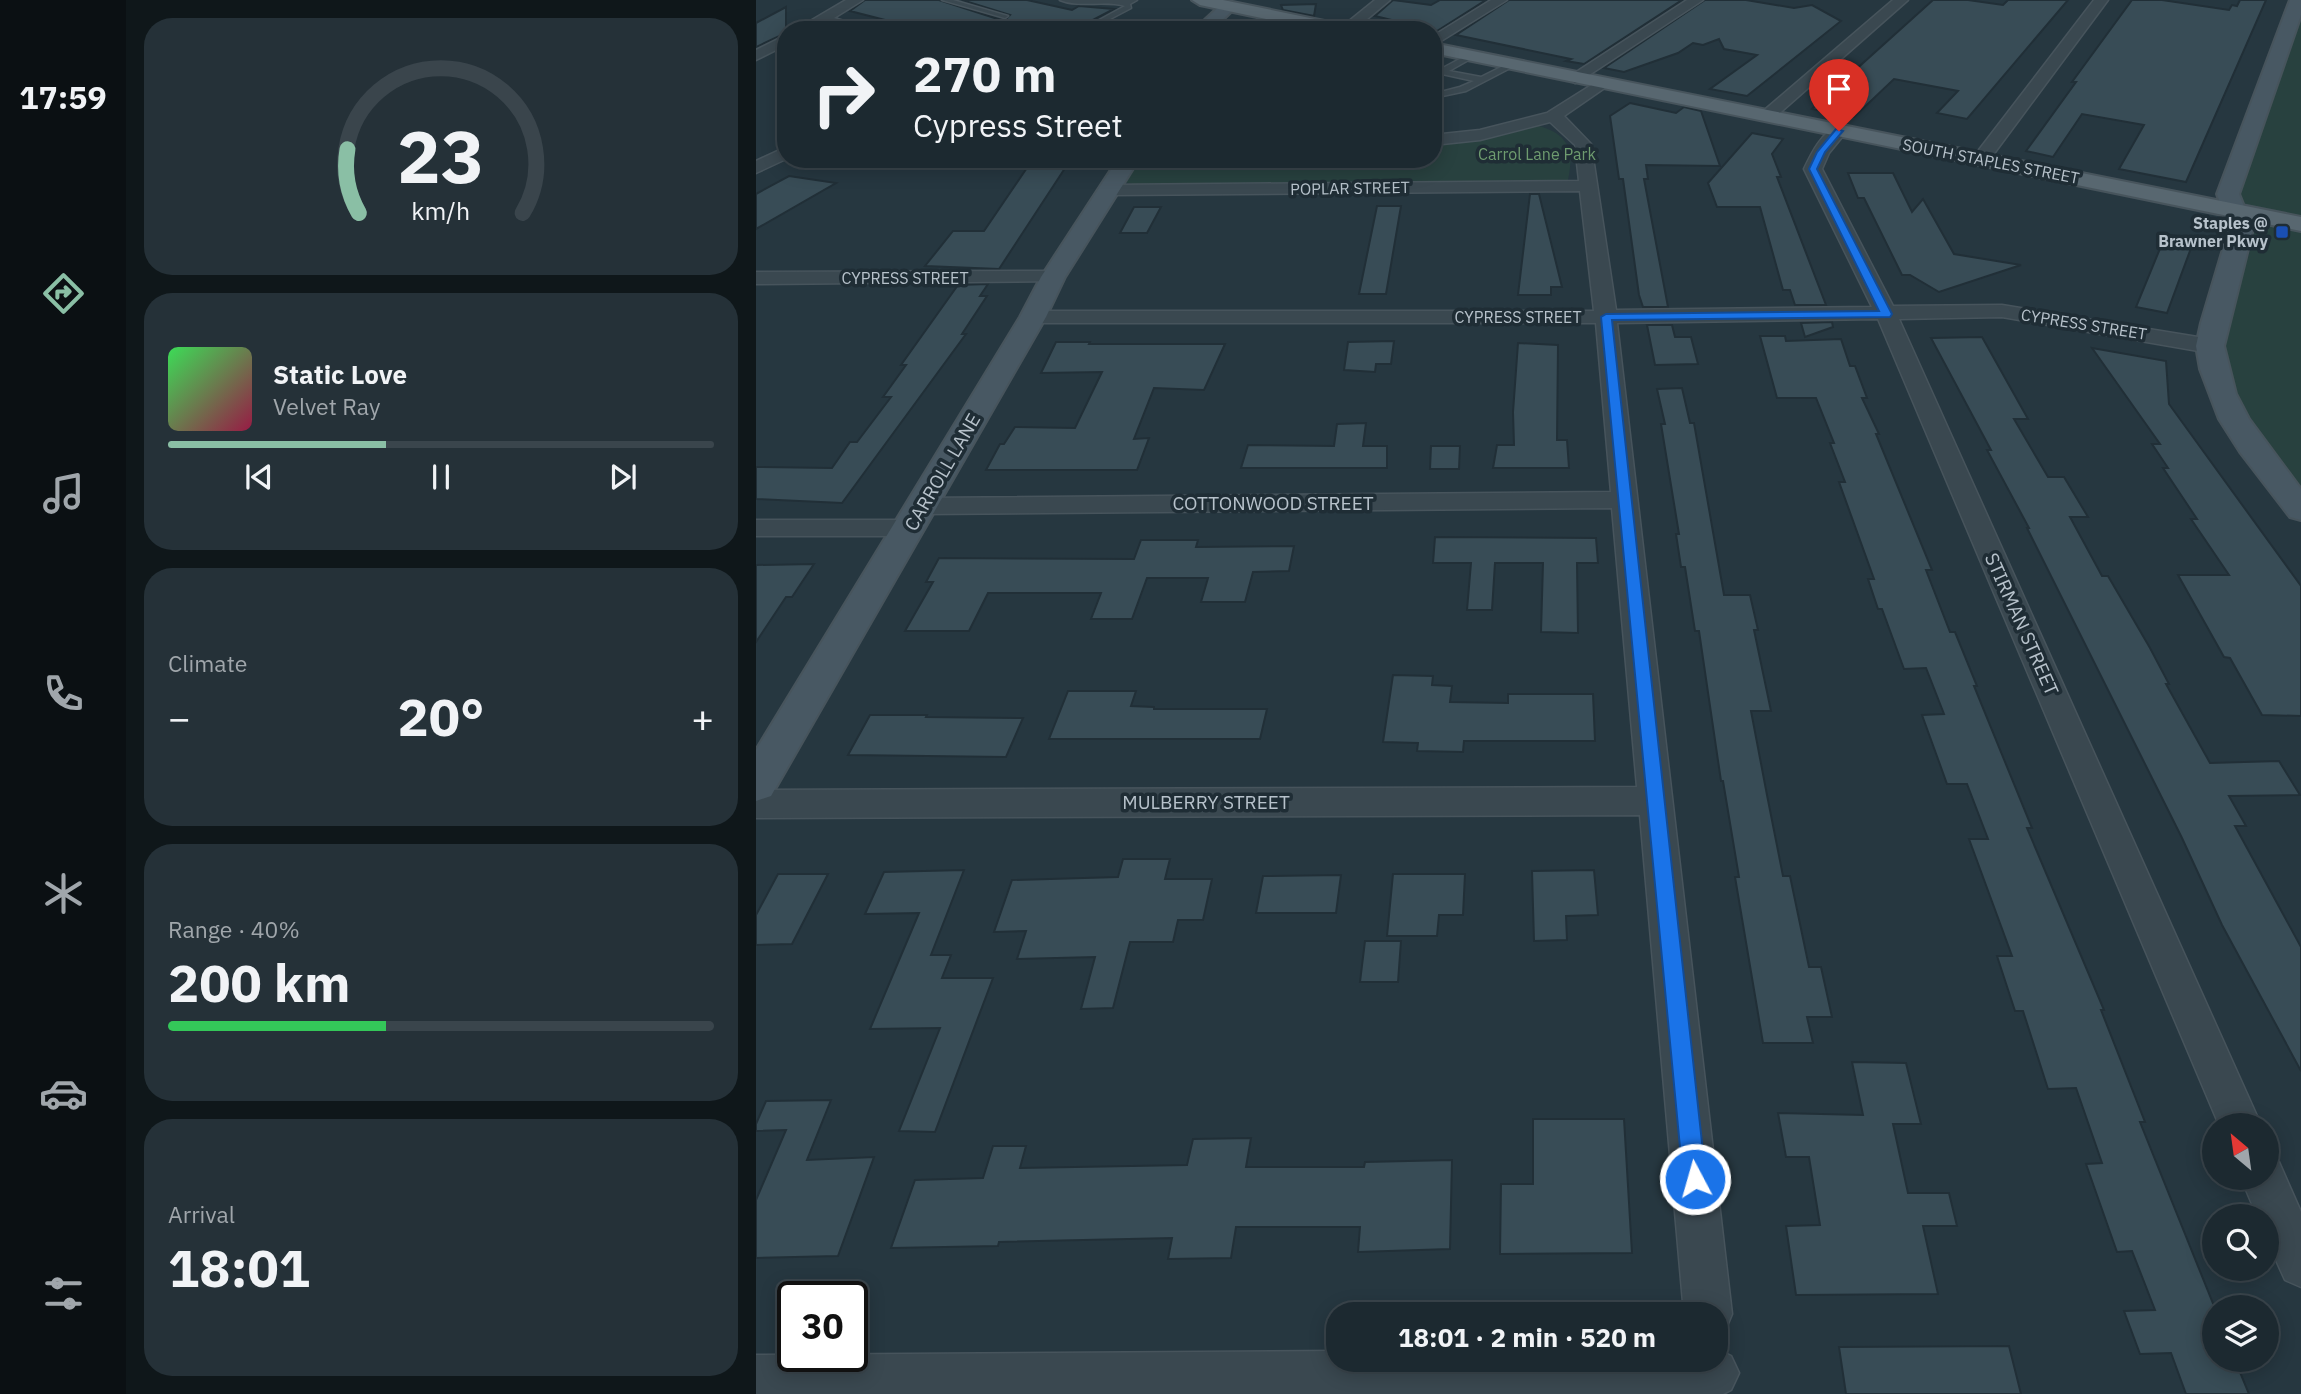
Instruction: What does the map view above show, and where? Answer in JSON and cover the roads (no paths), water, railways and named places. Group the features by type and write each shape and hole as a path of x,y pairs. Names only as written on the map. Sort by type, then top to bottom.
{"main road":[{"path":"1200,0 1233,3 1271,21"},
{"name":"SOUTH STAPLES STREET","path":"1442,50 2301,224"}],"street":[{"path":"818,21 856,0"},
{"path":"1356,21 1383,0"},
{"path":"1442,35 1500,0"},
{"path":"1575,78 1696,0"},
{"path":"1767,116 1901,0"},
{"path":"1981,159 2101,0"},
{"path":"2298,0 2228,194 2241,229 2210,346 2222,394 2234,419 2251,446 2301,510"},
{"path":"1212,21 1233,3"},
{"path":"821,19 829,21"},
{"path":"756,56 777,44"},
{"path":"1442,140 1480,135 1553,116 1601,84"},
{"path":"1553,116 1569,128 1583,145 1606,317 1707,1302"},
{"name":"STIRMAN STREET","path":"1839,131 1821,152 1813,169 1886,314 2235,1113"},
{"path":"756,168 777,157"},
{"name":"CARROLL LANE","path":"756,786 1033,317 1053,277 1124,168"},
{"name":"POPLAR STREET","path":"1111,190 1589,186"},
{"name":"CYPRESS STREET","path":"756,278 1053,277"},
{"name":"CYPRESS STREET","path":"1033,317 1606,317 2002,311 2210,346"},
{"name":"COTTONWOOD STREET","path":"756,528 916,517 1623,500"},
{"name":"MULBERRY STREET","path":"756,804 1657,801"},
{"path":"2268,1190 2301,1264"},
{"path":"756,1380 1714,1376"}],"lane":[{"path":"945,0 1005,16"},
{"path":"1063,0 1130,2 1129,7 1102,21"},
{"path":"1442,69 1469,56"},
{"path":"1442,93 1483,80 1512,65"},
{"path":"1442,72 1483,80"}],"place":[{"name":"Staples @ Brawner Pkwy","path":"2282,232"}],"park label":[{"name":"Carrol Lane Park","path":"1537,154"}]}
